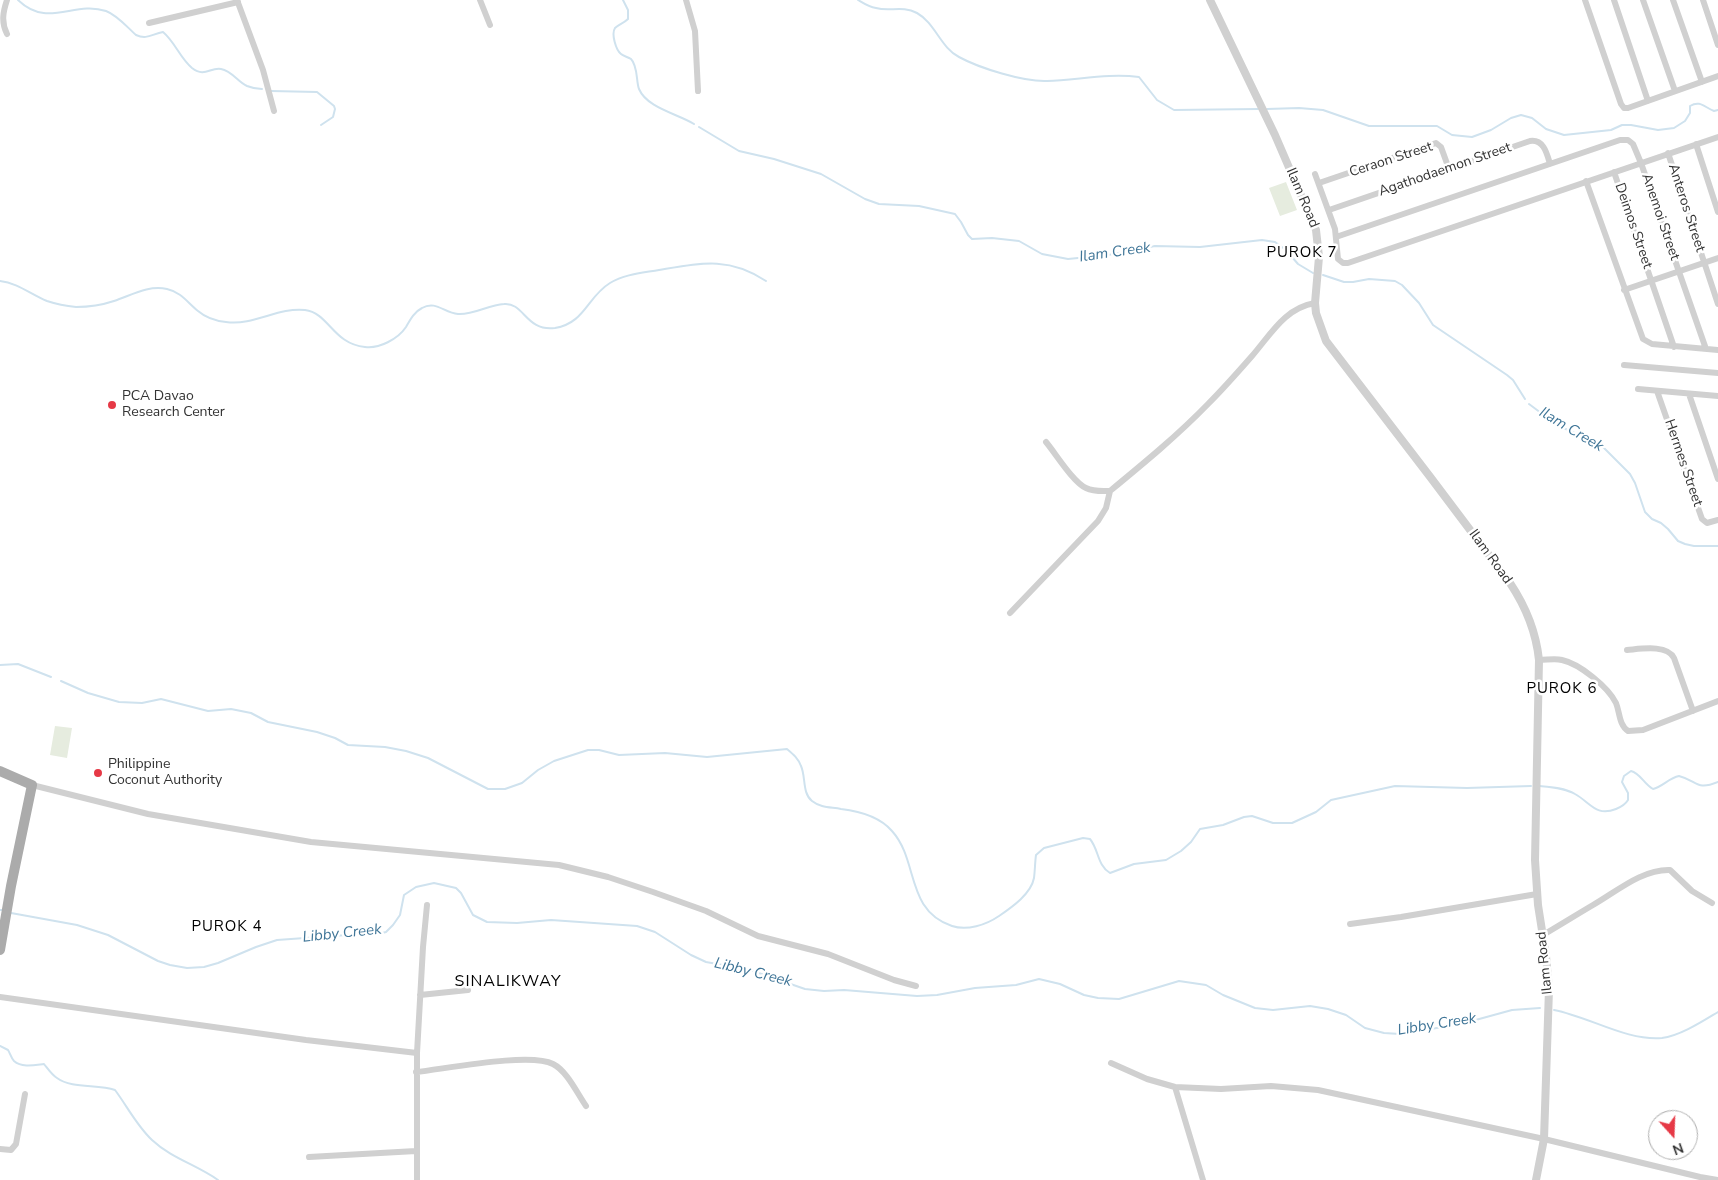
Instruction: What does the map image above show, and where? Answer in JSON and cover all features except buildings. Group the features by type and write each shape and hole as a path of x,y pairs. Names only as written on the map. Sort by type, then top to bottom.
{"main road":[{"path":"0,771 32,785 0,950"}],"street":[{"path":"7,34 4,27 3,12 8,0"},
{"path":"480,0 490,25"},
{"path":"686,0 694,31 698,91"},
{"name":"Ilam Road","path":"1210,0 1275,135 1316,230 1320,257 1315,303 1322,332 1332,350 1431,478 1520,599 1534,631 1539,660 1535,820 1537,894 1549,989 1544,1139 1536,1180"},
{"path":"1584,0 1622,106 1628,108 1718,76"},
{"path":"1614,0 1648,101"},
{"path":"1643,0 1675,91"},
{"path":"1673,0 1702,82"},
{"path":"1703,0 1718,45"},
{"path":"149,23 238,1 263,70 274,111"},
{"path":"1315,174 1329,210 1336,236 1338,259 1343,263 1348,263 1718,137"},
{"name":"Anemoi Street","path":"1336,236 1624,139 1628,140 1633,144 1641,163 1706,349"},
{"name":"Agathodaemon Street","path":"1329,210 1535,141 1543,146 1550,164"},
{"name":"Ceraon Street","path":"1319,183 1436,143 1441,147 1449,169"},
{"path":"1696,144 1718,212"},
{"name":"Anteros Street","path":"1668,154 1718,304"},
{"name":"Deimos Street","path":"1614,172 1674,347"},
{"path":"1586,181 1640,336 1645,342 1674,347 1718,350"},
{"path":"1624,290 1718,258"},
{"path":"1010,613 1098,521 1106,508 1110,490 1172,439 1209,404 1284,318 1306,304 1315,303"},
{"path":"1624,365 1718,373"},
{"path":"1638,389 1718,396"},
{"name":"Hermes Street","path":"1657,390 1702,519 1707,523 1718,520"},
{"path":"1689,394 1718,479"},
{"path":"1046,442 1079,484 1092,490 1110,490"},
{"path":"1626,650 1670,652 1674,658 1692,711"},
{"path":"1539,660 1564,660 1588,674 1612,696 1622,726 1628,731 1642,730 1718,701"},
{"path":"32,785 148,814 311,842 559,864 626,883 706,912 758,936 828,954 888,978 916,986"},
{"path":"1543,935 1624,886 1648,874 1663,870 1670,870 1692,891 1712,903"},
{"path":"1350,924 1537,894"},
{"path":"417,1180 416,1072 427,905"},
{"path":"420,995 468,990"},
{"path":"0,998 306,1040 417,1053"},
{"path":"416,1072 518,1060 545,1061 554,1064 561,1070 586,1106"},
{"path":"1111,1063 1147,1079 1175,1087 1221,1089 1270,1086 1318,1090 1544,1139 1718,1180"},
{"path":"1175,1087 1203,1180"},
{"path":"0,1149 11,1150 16,1144 25,1094"},
{"path":"309,1157 416,1151"}],"shaded area":[{"path":"1286,182 1297,210 1280,216 1269,188"},
{"path":"55,726 72,728 67,758 50,755"}],"waterway":[{"path":"18,0 29,8 40,12 51,13 83,9 106,11 118,18 136,35 146,37 163,32 171,40 184,60 197,71 204,72 221,69 247,86 262,89"},
{"name":"Ilam Creek","path":"623,0 628,10 628,19 615,28 614,38 619,52 633,62 636,69 638,86 643,96 656,106 694,124"},
{"path":"858,0 866,5 881,9 906,9 917,13 929,23 947,48 953,53 1002,74 1037,81 1104,76 1139,77 1157,100 1174,110 1258,109"},
{"path":"271,91 317,92 335,109 333,117 321,125"},
{"path":"1267,109 1299,108 1323,110 1369,126 1437,126 1452,135 1472,137 1521,115 1532,118 1546,129 1564,135 1611,130 1622,125 1658,130 1674,128 1685,121 1690,113 1690,106 1693,104 1702,105 1714,111 1718,110"},
{"name":"Ilam Creek","path":"699,127 739,151 774,159 821,174 865,199 879,204 919,206 955,214 972,239 992,238 1019,241 1042,254 1068,259 1108,255 1155,246 1200,247 1262,240 1275,242 1286,250 1298,264 1313,273"},
{"path":"0,281 18,286 47,301 76,307 105,304 147,289 167,289 180,295 204,315 215,320 236,323 285,311 305,310 313,312 338,335 354,345 365,347 382,345 393,339 403,331 412,316 422,308 432,305 458,314 470,313 498,305 511,305 538,326 555,328 573,321 596,295 610,283 634,274 688,265 714,264 739,268 766,281"},
{"name":"Ilam Creek","path":"1323,275 1344,282 1369,279 1395,281 1402,285 1419,303 1433,325 1507,375 1513,380 1525,399"},
{"name":"Ilam Creek","path":"1529,404 1557,425 1601,445 1630,474 1645,512 1668,529 1678,541 1694,546 1718,546"},
{"path":"0,665 18,664 51,677"},
{"path":"61,681 88,693 119,702 142,703 161,699 208,711 231,709 251,713 268,722 317,732 348,745 385,747 406,751 428,758 488,789 505,789 522,783 538,770 554,761 588,750 599,750 619,755 665,753 707,757 787,749 800,763 805,789 809,798 822,806 848,810 875,818 887,826 900,843 919,897 927,909 937,919 952,926 964,928 988,922 1020,900 1032,884 1036,855 1044,848 1083,838 1090,839 1100,862 1110,873 1134,864 1166,860 1191,842 1200,829 1223,825 1244,817 1252,816 1273,823 1292,823 1316,812 1331,800 1395,786 1467,788 1531,786"},
{"path":"1540,786 1571,792 1594,808 1609,811 1623,806 1627,802 1628,793 1622,782 1624,776 1631,771 1653,789 1679,776 1705,786 1718,782"},
{"name":"Libby Creek","path":"11,913 77,925 108,935 158,961 170,965 187,968 204,967 277,940 375,935 386,932 400,915 404,895 416,887 434,883 456,888 461,893 473,915 487,922 517,923 551,920 637,926 655,932 691,955 706,962 750,970 805,989 917,996 937,995 975,988 1016,985 1039,979 1060,984 1084,995 1119,999 1179,981 1206,985 1223,995 1255,1008 1273,1010 1310,1006 1328,1009 1346,1015 1365,1028 1384,1033 1400,1034 1461,1024 1512,1010 1540,1008"},
{"name":"Libby Creek","path":"1554,1010 1635,1036 1648,1038 1669,1037 1691,1028 1718,1012"},
{"path":"0,1046 8,1050 13,1060 17,1063 29,1066 44,1064 53,1075 70,1084 115,1090 152,1140 167,1152 218,1180"}],"place":[{"name":"PCA Davao Research Center","path":"112,405"},
{"name":"Philippine Coconut Authority","path":"98,773"}],"district":[{"name":"PUROK 7","path":"1302,253"},
{"name":"PUROK 6","path":"1562,689"},
{"name":"PUROK 4","path":"227,927"},
{"name":"SINALIKWAY","path":"508,982"}]}
